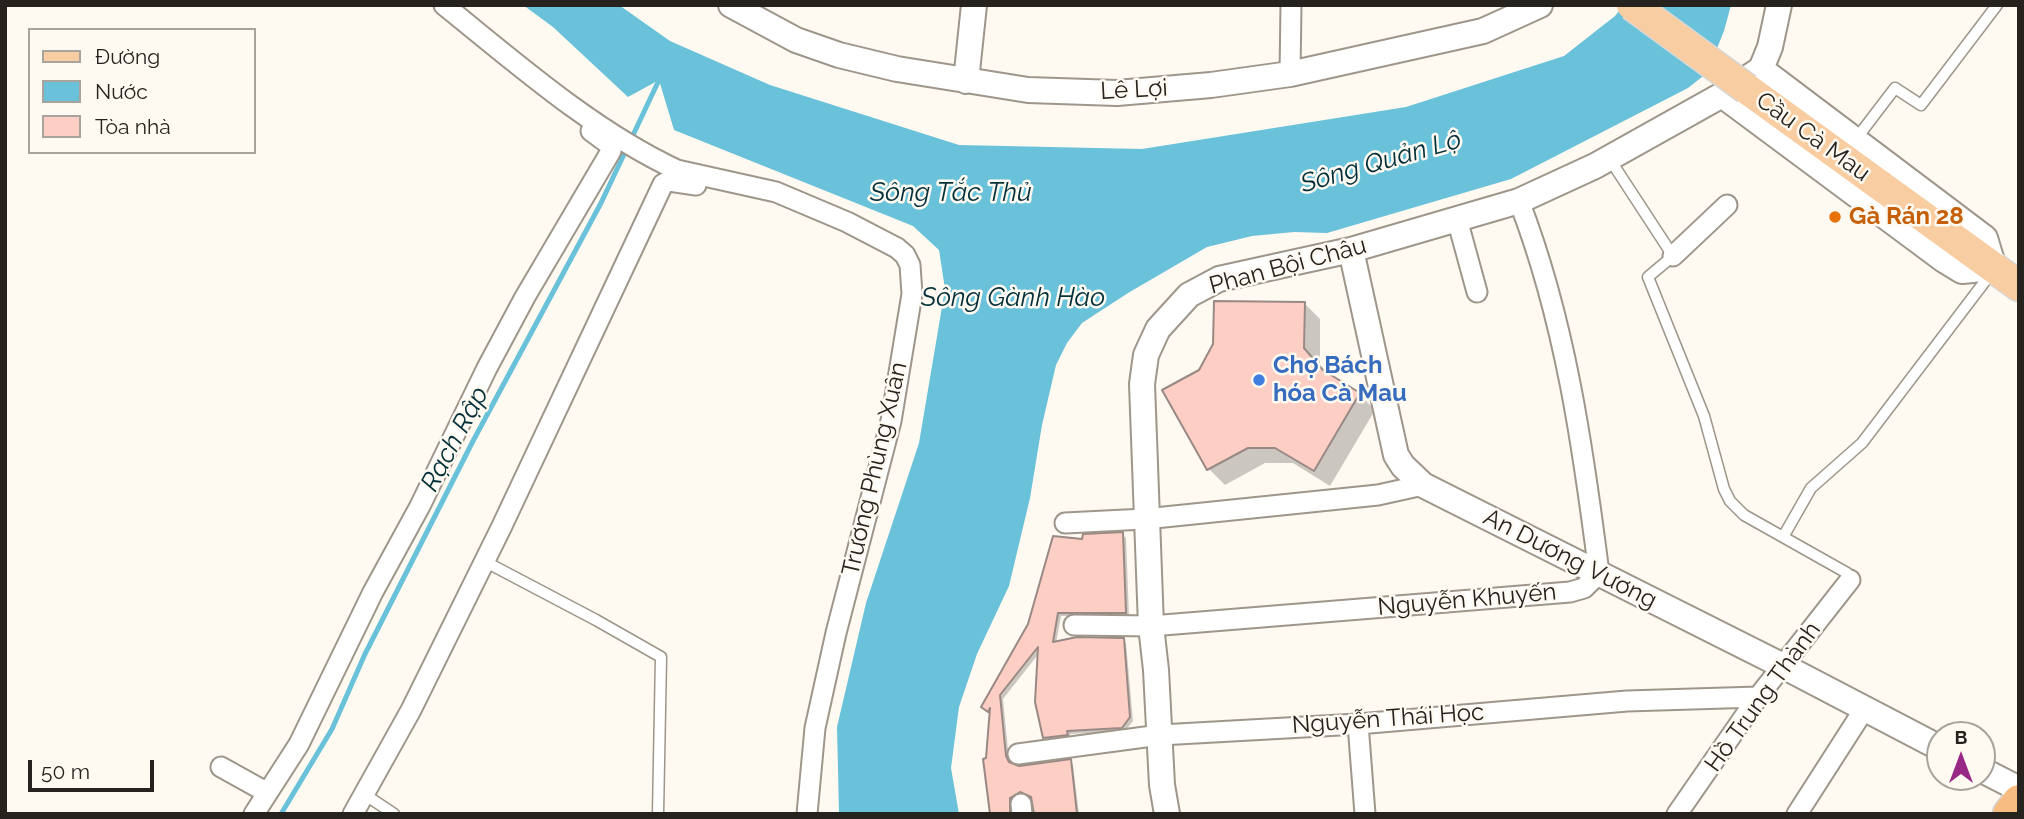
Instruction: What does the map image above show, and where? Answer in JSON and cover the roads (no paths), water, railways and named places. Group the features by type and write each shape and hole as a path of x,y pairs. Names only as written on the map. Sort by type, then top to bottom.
{"highway":[{"path":"2009,814 2019,801"}],"main road":[{"name":"Cầu Cà Mau","path":"1632,5 2019,286"}],"street":[{"path":"444,5 561,98"},
{"name":"Lê Lợi","path":"731,5 796,40 839,55 897,69 1028,90 1117,93 1211,85 1290,74 1483,31 1540,5"},
{"path":"966,81 974,5"},
{"path":"1290,74 1291,5"},
{"path":"1779,5 1770,47 1743,84 1856,139 1985,238 1994,268"},
{"name":"Phan Bội Châu","path":"1167,814 1162,785 1156,670 1150,626 1142,384 1146,355 1158,330 1189,295 1219,279 1351,250 1519,201 1609,158 1743,84"},
{"path":"254,814 299,744 373,592 420,506 486,368 611,151 610,145 559,108 554,100 561,98"},
{"name":"Trương Phùng Xuân","path":"561,98 600,125 677,170 776,192 847,222 897,248 905,255 910,265 912,279 891,421 836,633 815,728 807,814"},
{"path":"353,814 411,710 663,184 668,181 724,189 748,186"},
{"path":"1519,201 1545,277 1560,334 1585,463 1599,573"},
{"path":"1673,256 1727,205"},
{"path":"1457,219 1477,292"},
{"name":"An Dương Vương","path":"1351,250 1396,455 1403,466 1423,485 1926,741"},
{"path":"1065,523 1145,519 1378,495 1423,485"},
{"name":"Nguyễn Khuyến","path":"1074,625 1150,626 1570,592 1584,588 1599,573"},
{"name":"Hồ Trung Thành","path":"1677,814 1758,696 1850,580"},
{"name":"Nguyễn Thái Học","path":"1018,754 1160,735 1358,724 1627,701 1758,696"},
{"path":"1797,814 1864,708"},
{"path":"1358,724 1365,814"},
{"path":"221,767 266,792"},
{"path":"1996,777 2019,789"}],"lane":[{"path":"1856,139 1895,88 1921,105 1997,5"},
{"path":"1609,158 1673,256 1648,277 1704,416 1724,489 1730,501 1744,514 1847,573 1850,580"},
{"path":"1783,537 1811,488 1862,443 1994,268"},
{"path":"484,561 660,657 658,814"},
{"path":"364,794 394,814"}],"water":[{"path":"523,5 619,5 670,41 770,85 959,145 1142,149 1406,107 1564,56 1615,16 1624,5 1731,5 1707,73 1688,88 1511,179 1327,233 1294,232 1252,236 1207,247 1082,323 1067,343 1056,365 1042,425 1030,498 1009,586 977,654 959,707 951,768 959,814 839,814 837,727 866,603 919,443 945,289 939,250 913,226 674,130 659,80 628,97 553,27"}],"waterway":[{"name":"Rạch Rập","path":"281,814 332,729 365,654 473,441 601,203 659,80"}],"place":[{"name":"Gà Rán 28","path":"1835,217"},
{"name":"Chợ Bách hóa Cà Mau","path":"1259,380"}],"water label":[{"name":"Sông Quản Lộ","path":"1381,162"},
{"name":"Sông Tắc Thủ","path":"951,193"},
{"name":"Sông Gành Hào","path":"1013,298"}]}
